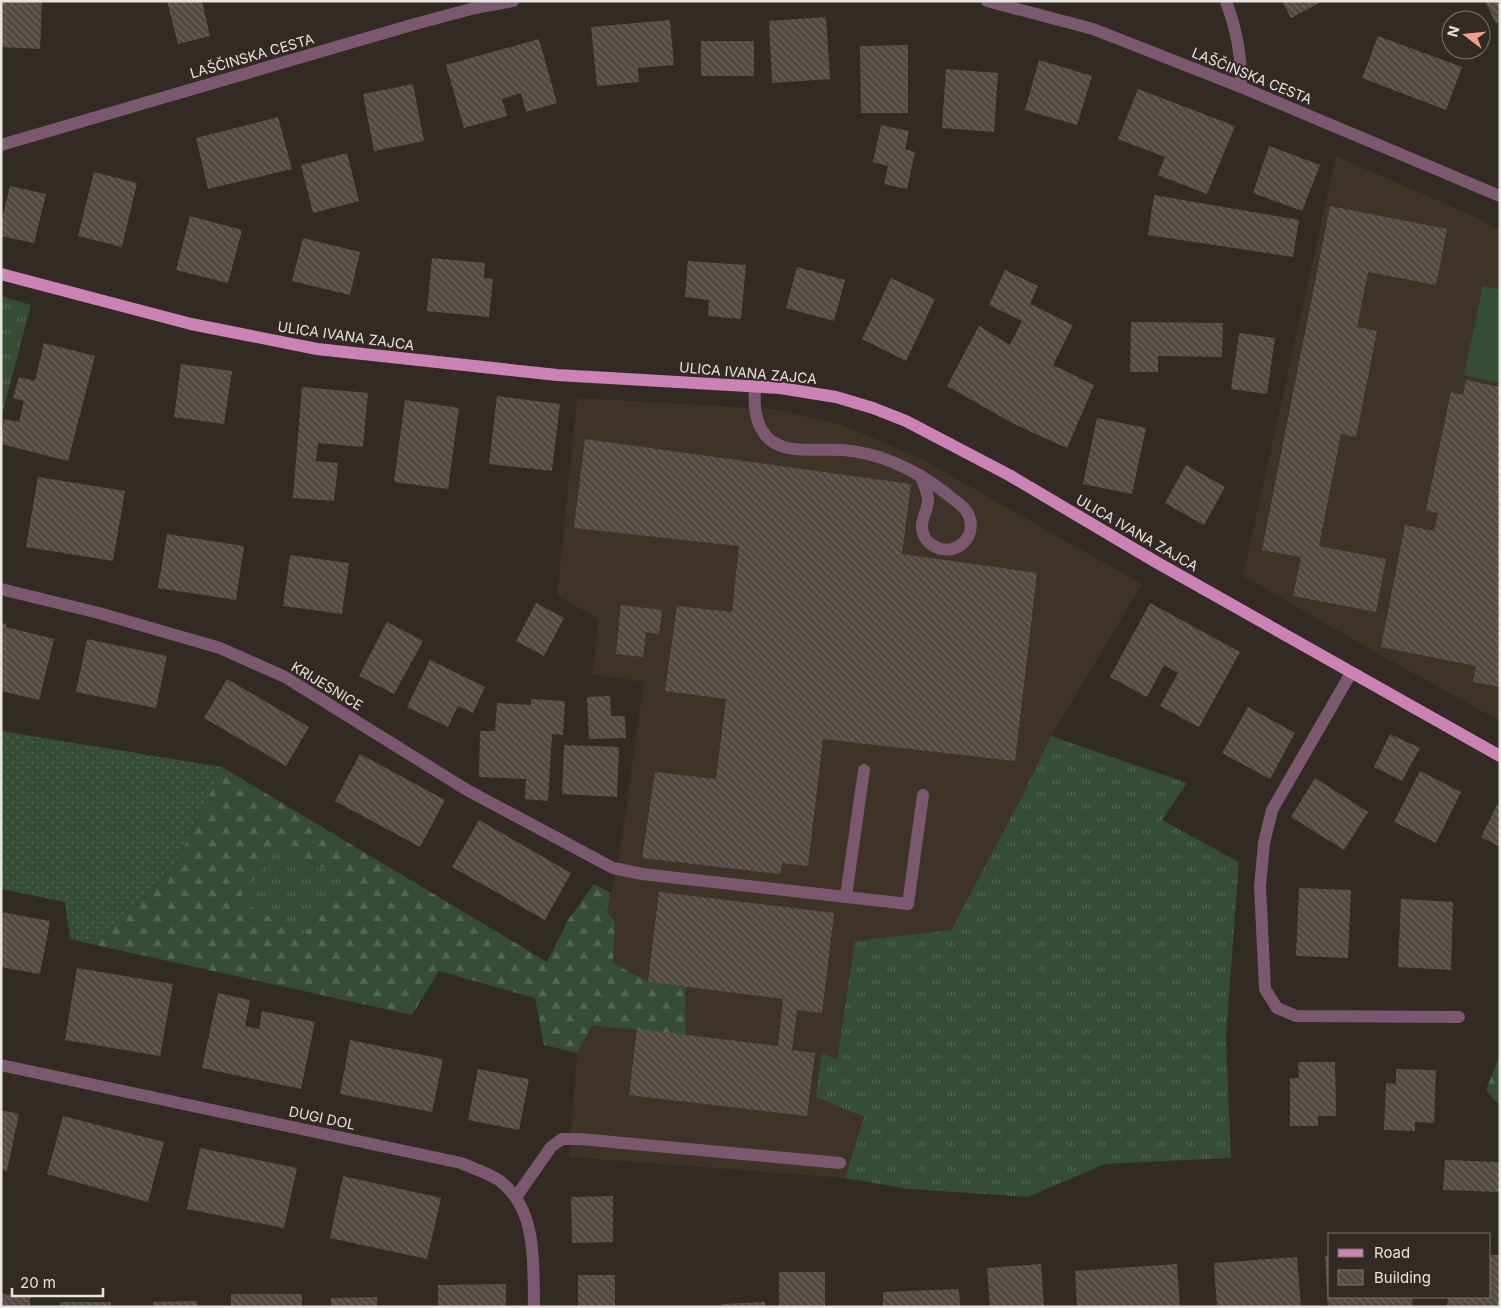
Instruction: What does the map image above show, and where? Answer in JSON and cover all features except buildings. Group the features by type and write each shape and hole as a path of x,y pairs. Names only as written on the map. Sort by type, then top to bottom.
{"main road":[{"name":"ULICA IVANA ZAJCA","path":"1,274 191,324 317,349 563,376 755,386 836,397 906,421 1009,475 1351,674 1500,756"}],"street":[{"name":"LAŠČINSKA CESTA","path":"1,145 415,24 475,8 513,1"},
{"name":"LAŠČINSKA CESTA","path":"987,1 1093,29 1241,87 1500,196"},
{"path":"1226,1 1233,20 1242,59 1241,87"},
{"path":"755,386 756,416 770,439 783,446 845,450 889,461 920,475 966,511 971,526 965,541 959,547 951,550 935,548 924,536 922,520 928,499 920,475"},
{"name":"KRIJESNICE","path":"1,589 99,613 220,648 284,677 468,790 612,868 642,874 908,904 923,795"},
{"path":"1351,674 1272,810 1264,843 1260,886 1265,988 1277,1008 1296,1016 1458,1017"},
{"path":"846,896 864,770"},
{"name":"DUGI DOL","path":"1,1065 461,1163 499,1181 516,1197 530,1229 534,1307"},
{"path":"516,1197 551,1147 562,1139 580,1139 840,1163"}],"shaded area":[{"path":"1336,156 1478,218 1500,231 1500,721 1371,650 1243,576"},
{"path":"577,398 774,409 842,425 920,458 1142,584 1051,736 1019,802 951,930 845,1178 569,1157 577,1053 619,858 644,682 592,674 599,619 557,596"}],"green space":[{"path":"1483,286 1500,289 1500,383 1464,375"},
{"path":"1,296 31,305 1,418"},
{"path":"1,731 222,767 172,872 91,944 70,939 65,902 1,889"},
{"path":"1051,736 1187,783 1162,820 1239,862 1226,1037 1231,1158 1105,1164 1028,1197 909,1189 845,1178 864,1117 816,1097 822,1053 837,1060 855,941 951,930 1019,802"},
{"path":"222,767 547,962 568,920 594,884 611,893 607,912 615,921 613,963 648,982 685,987 686,1035 592,1025 577,1053 544,1045 535,998 439,971 412,1015 91,944 172,872","holes":["279,847 347,878 304,935 238,900"]},
{"path":"279,847 347,878 304,935 237,900"},
{"path":"1500,1055 1500,1106 1486,1090"}]}
